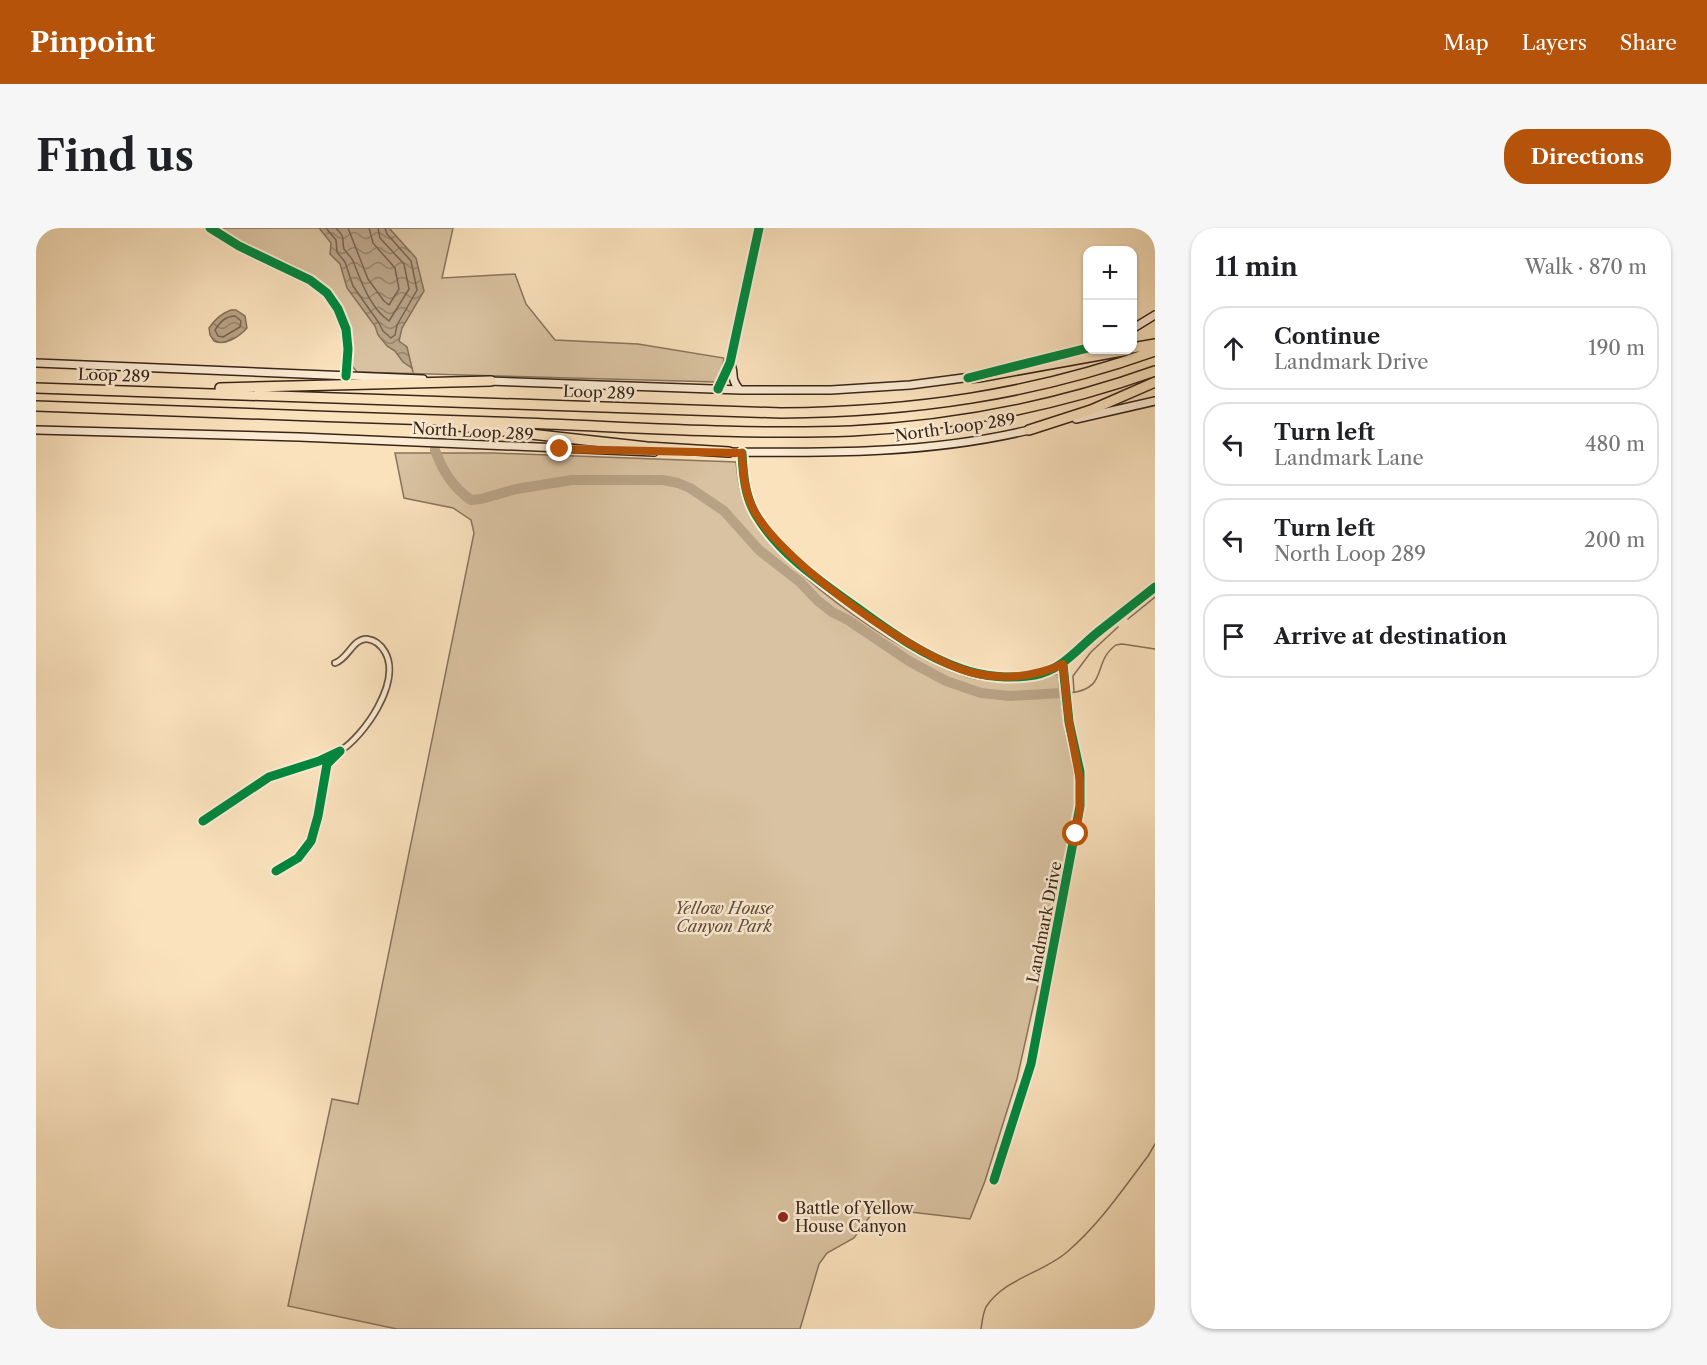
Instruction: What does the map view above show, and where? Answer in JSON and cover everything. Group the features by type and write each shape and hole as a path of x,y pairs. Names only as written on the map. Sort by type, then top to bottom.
{"highway":[{"path":"1137,347 1155,344"},
{"name":"Loop 289","path":"36,388 781,413 861,412 916,407 1001,394 1098,370 1155,351"},
{"path":"968,378 1106,354"},
{"name":"Loop 289","path":"36,406 792,431 876,429 950,422 1015,411 1089,393 1155,372"},
{"path":"169,392 190,388 491,381"},
{"path":"1029,430 1091,410 1155,382"},
{"path":"36,383 73,389"},
{"path":"36,411 122,410"},
{"path":"417,420 451,426 597,442 729,452"}],"main road":[{"path":"210,228 239,246 310,280 327,293 338,309 346,329 348,349 346,376"},
{"path":"718,389 730,363 759,228"},
{"path":"1137,326 1155,315"},
{"path":"36,363 739,390 871,389 968,378 1083,349"},
{"path":"730,363 733,367 732,378 739,390"},
{"name":"North Loop 289","path":"36,430 292,437 592,450 838,453 906,449 989,438 1155,400"}],"street":[{"path":"742,453 742,469 749,500 765,528 778,543 824,583 928,655 948,664 986,675 1032,675 1063,664 1095,634 1155,587"},
{"path":"276,872 298,858 311,841 327,764 357,737 386,691 390,665 383,648 377,642 367,639 357,642 347,656 335,663"},
{"name":"Landmark Drive","path":"994,1180 1031,1064 1079,816 1080,781 1069,722 1063,664"},
{"path":"203,821 269,777 340,752"}],"green space":[{"path":"219,228 453,228 442,278 515,274 526,304 555,340 638,344 724,358 721,377 717,382 357,372 352,366 350,333 342,308 329,290 291,264"},
{"name":"Yellow House Canyon Park","path":"395,453 493,453 736,462 743,499 752,519 792,565 853,615 919,656 950,671 976,679 1007,681 1058,674 1065,730 1076,778 1076,814 1072,825 1066,827 1064,836 1069,840 1069,845 1017,1079 985,1181 970,1219 876,1208 854,1238 827,1253 819,1264 800,1329 397,1329 288,1306 332,1099 358,1104 474,533 471,520 453,508 404,498"}],"water":[{"path":"319,228 389,228 416,258 424,291 402,328 399,341 407,347 412,368 403,362 378,335 375,326 347,288 340,264 330,254 331,243"},
{"path":"231,310 236,310 245,316 247,328 232,340 214,341 209,328 219,317"}],"waterway":[{"path":"412,368 413,372"},
{"path":"435,450 448,478 471,500 516,489 572,480 663,480 678,483 690,488 724,511 759,550 800,582 832,612 848,620 909,661 946,681 981,693 1010,696 1062,693"},
{"path":"1128,619 1155,597"},
{"path":"1074,692 1073,676 1091,652 1118,627"},
{"path":"1070,693 1091,686 1108,652 1116,645 1155,649"},
{"path":"981,1329 985,1309 994,1297 1014,1282 1057,1259 1079,1241 1110,1206 1155,1144"}],"cycle path":[{"path":"210,228 239,246 310,280 327,293 338,309 346,329 348,349 346,376"},
{"path":"718,389 730,363 759,228"},
{"path":"968,378 1083,349"},
{"path":"742,453 745,485 752,508 765,529 788,554 828,587 894,634 920,650 962,669 979,674 1008,677 1035,675 1053,669 1155,587"},
{"path":"994,1180 1031,1064 1080,806 1080,772 1069,722 1063,665"},
{"path":"203,821 269,777 319,761 340,751 327,764 311,841 298,858 276,871"}],"place":[{"name":"Battle of Yellow House Canyon","path":"783,1217"}],"route":[{"path":"560,449 742,453 742,469 749,500 765,528 778,543 824,583 928,655 964,670 997,676 1043,673 1063,664 1069,722 1080,772 1080,806 1076,834"}]}
